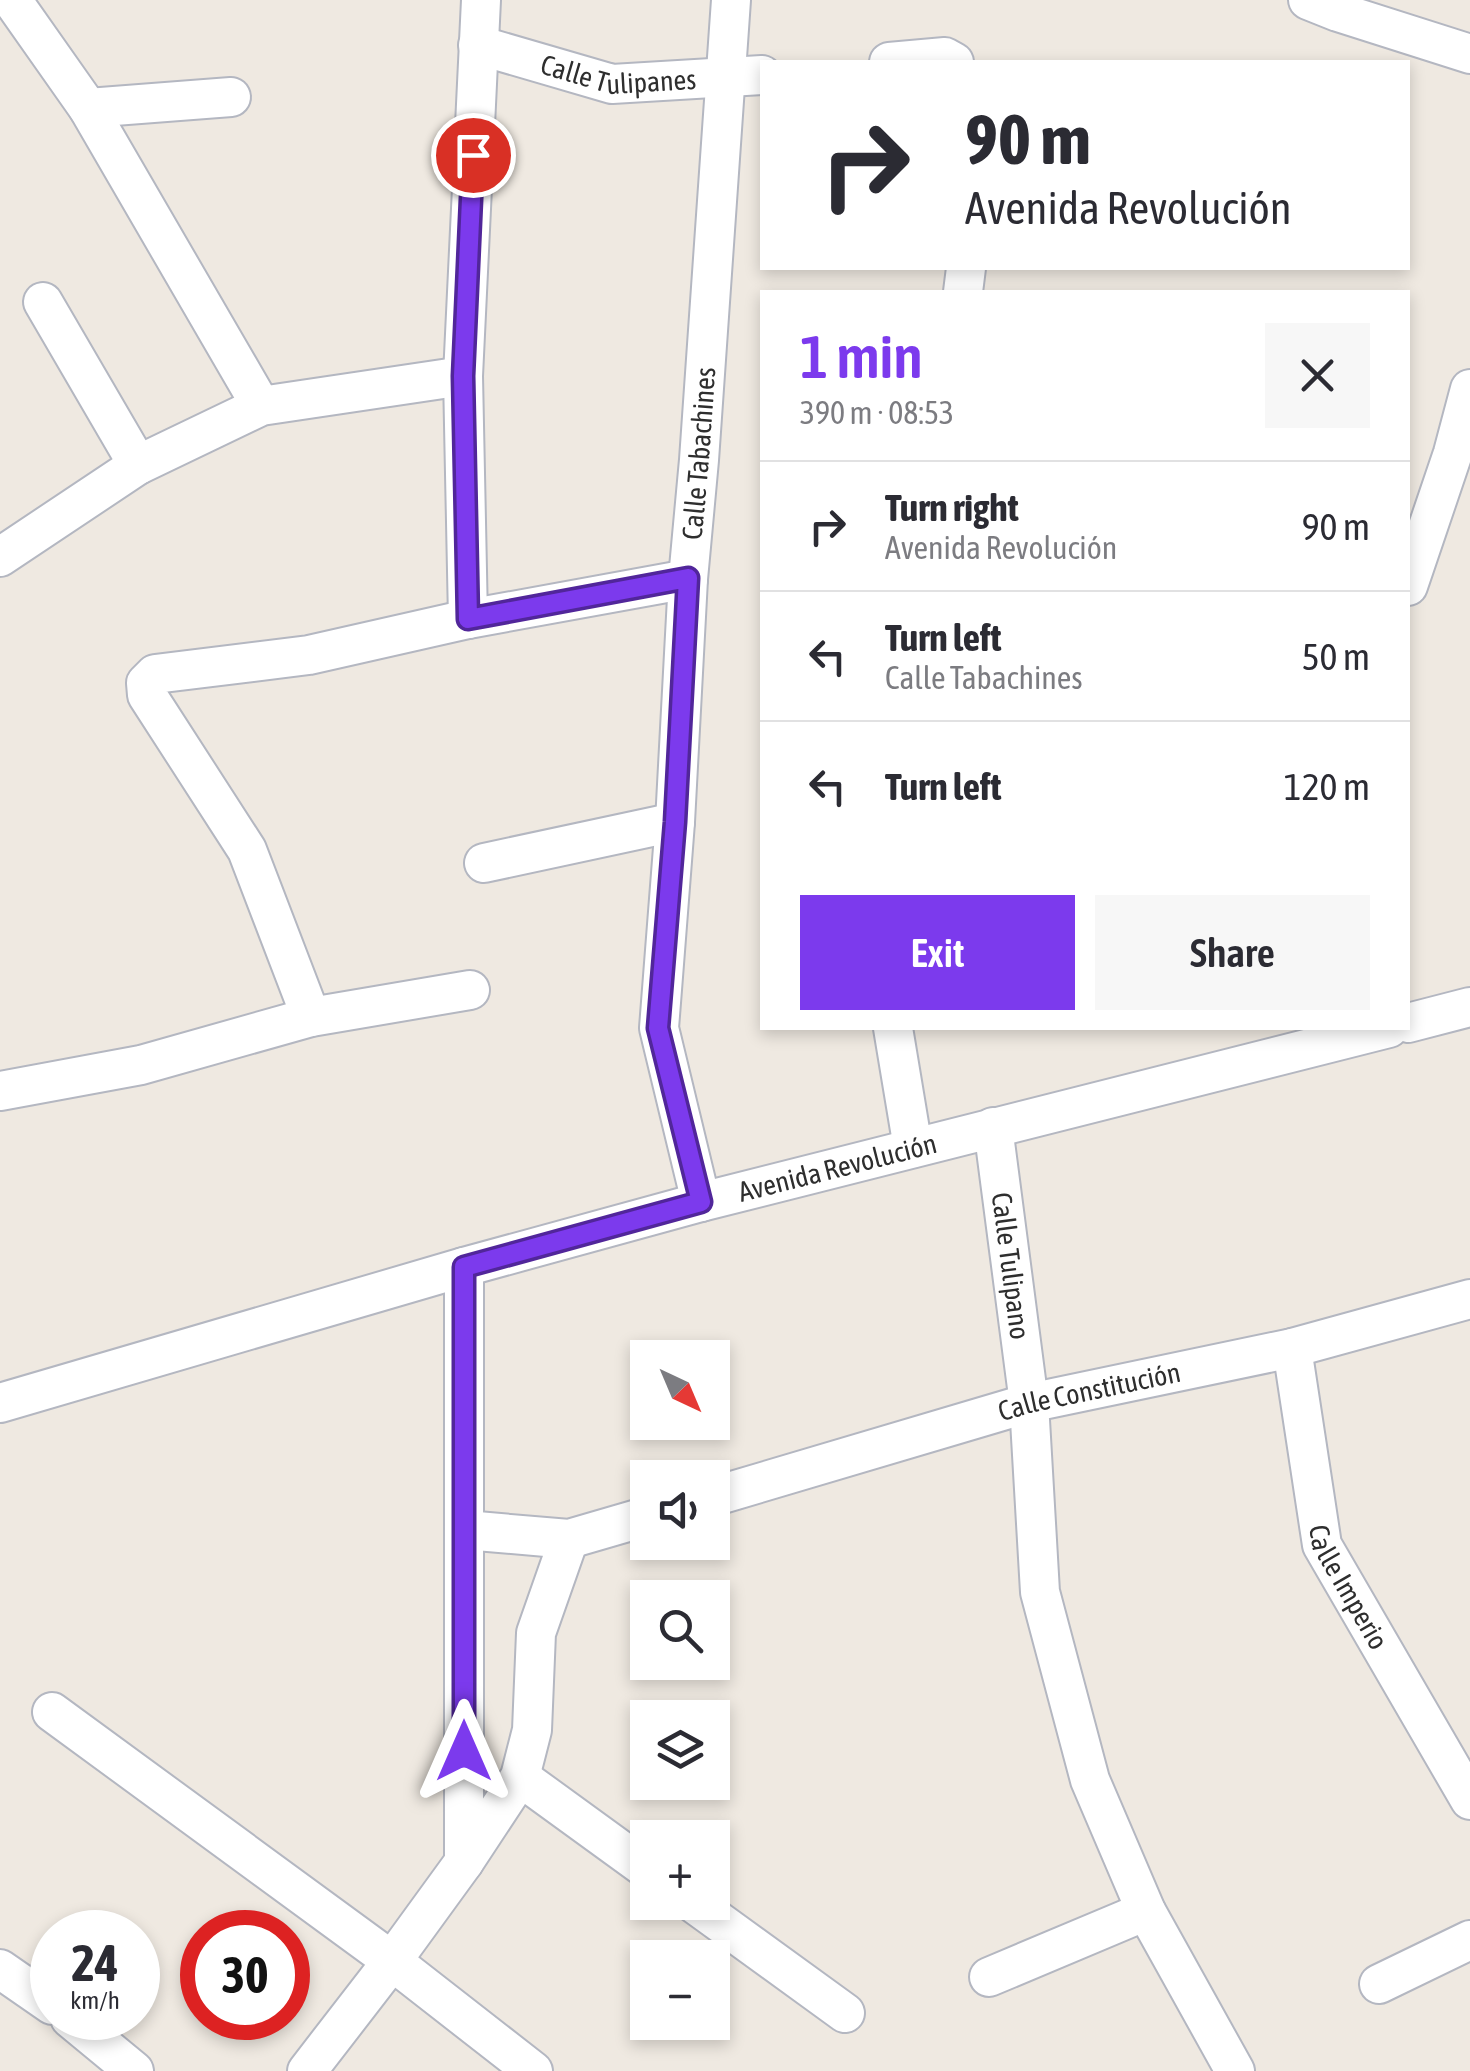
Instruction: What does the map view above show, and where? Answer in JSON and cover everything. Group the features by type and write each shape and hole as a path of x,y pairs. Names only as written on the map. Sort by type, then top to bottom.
{"street":[{"path":"468,619 463,376 481,0"},
{"name":"Calle Tabachines","path":"701,1202 658,1028 732,0"},
{"path":"19,3 88,108 261,406"},
{"path":"1328,4 1470,54"},
{"name":"Calle Tulipanes","path":"478,45 612,84 760,75"},
{"path":"911,60 950,60"},
{"path":"88,108 231,96"},
{"path":"43,302 138,465"},
{"path":"0,557 138,465 261,406 463,376"},
{"path":"1410,580 1453,454 1470,389"},
{"path":"311,1017 247,850 147,696 146,683 155,674 309,655 468,619 688,578"},
{"path":"484,863 675,822"},
{"path":"0,1091 141,1066 311,1017 470,990"},
{"path":"1410,1022 1470,1007"},
{"path":"893,1030 913,1148"},
{"name":"Avenida Revolución","path":"0,1403 701,1202 1381,1030"},
{"name":"Calle Tulipano","path":"993,1127 1029,1403 1040,1592 1090,1780 1146,1911 1235,2071"},
{"path":"464,1267 464,1862"},
{"name":"Calle Constitución","path":"730,1491 1029,1403 1292,1348 1470,1299"},
{"name":"Calle Imperio","path":"1292,1348 1322,1545 1470,1800"},
{"path":"465,1530 569,1539 630,1521"},
{"path":"307,2071 392,1962 520,1778 532,1730 536,1633 569,1539"},
{"path":"52,1712 392,1962 533,2071"},
{"path":"520,1778 630,1857"},
{"path":"989,1977 1146,1911"},
{"path":"717,1920 845,2013"},
{"path":"1378,1984 1470,1940"},
{"path":"0,1969 30,1990"},
{"path":"97,2040 134,2071"}],"route":[{"path":"464,1751 464,1267 701,1202 658,1028 675,822 688,578 468,619 463,376 473,155"}]}
